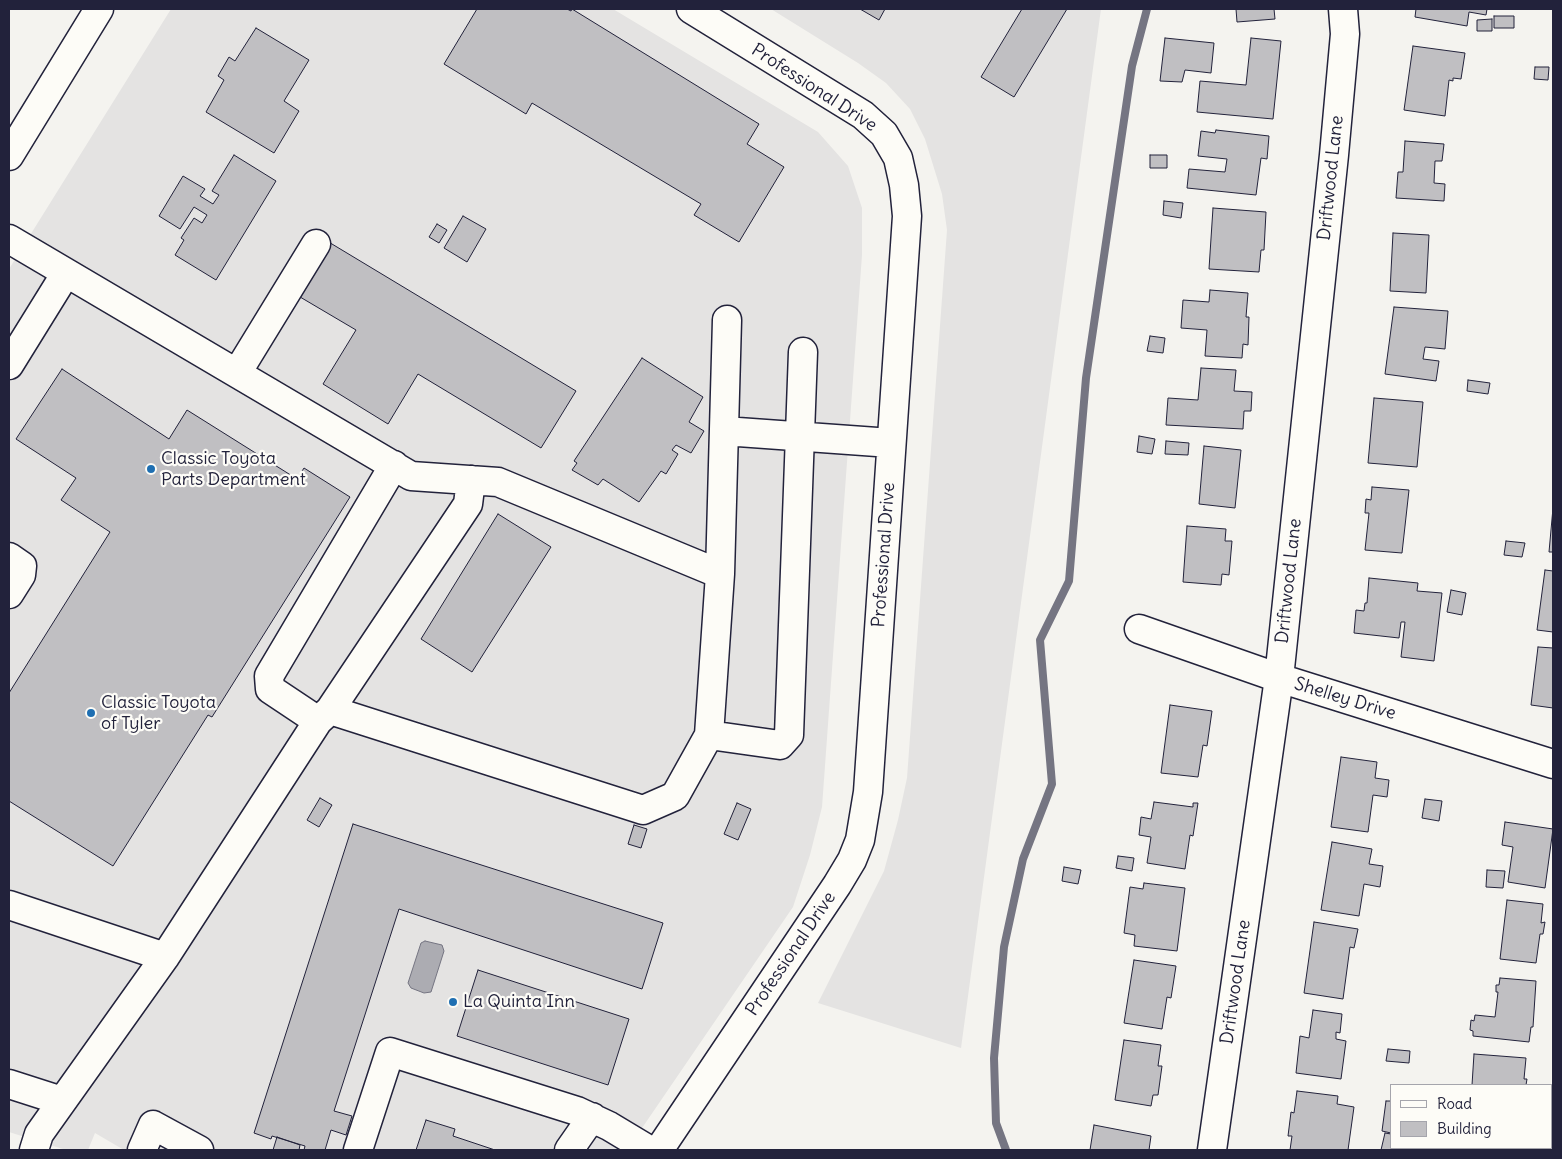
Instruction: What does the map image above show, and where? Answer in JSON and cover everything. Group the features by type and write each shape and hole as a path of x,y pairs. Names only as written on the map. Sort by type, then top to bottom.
{"street":[{"path":"9,156 99,9"},
{"name":"Professional Drive","path":"659,1150 832,893 852,860 860,840 868,792 907,216 904,185 898,158 884,134 863,115 691,9"},
{"name":"Driftwood Lane","path":"1212,1150 1279,678 1334,155 1345,34 1343,9"},
{"path":"9,239 411,476 498,482 720,574"},
{"path":"237,373 316,244"},
{"path":"9,365 66,273"},
{"path":"394,465 269,676 270,689 324,715 643,810 675,796 709,735 720,574 727,320"},
{"path":"709,735 780,745 789,735 803,352"},
{"path":"724,431 892,443"},
{"path":"34,1150 39,1134 165,957 324,715 468,504 471,480"},
{"path":"9,557 22,566 21,575 9,594"},
{"name":"Shelley Drive","path":"1139,629 1279,678 1553,764"},
{"path":"9,905 165,957"},
{"path":"358,1150 390,1052 592,1117 649,1150"},
{"path":"9,1084 62,1101"},
{"path":"569,1150 592,1117"},
{"path":"142,1150 153,1125 199,1150"}],"shaded area":[{"path":"171,9 613,9 818,132 848,166 862,208 862,255 822,807 810,855 793,907 627,1150 124,1150 95,1133 88,1150 66,1150 9,1132 9,269"},
{"path":"771,9 1101,9 961,1048 818,1003 884,871 907,778 947,230 942,194 925,139 910,109 886,83 858,63"},
{"path":"425,941 442,945 444,951 431,992 424,993 411,988 408,983 421,943"}],"building":[{"path":"477,9 567,9 571,11 572,9 759,124 747,144 784,167 739,242 694,215 701,204 532,103 526,114 444,64"},
{"path":"860,9 885,9 879,20"},
{"path":"1022,9 1067,9 1014,97 981,77"},
{"path":"1236,9 1274,9 1275,19 1237,22"},
{"path":"1416,9 1487,9 1486,15 1469,12 1467,26 1415,17"},
{"path":"1494,16 1514,16 1514,28 1494,28"},
{"path":"1492,19 1492,31 1477,31 1477,20"},
{"path":"256,28 309,60 284,101 299,111 274,153 206,112 224,80 218,76 229,57 235,61"},
{"path":"1165,38 1214,43 1211,73 1185,70 1182,82 1160,81"},
{"path":"1251,38 1281,41 1273,119 1197,112 1200,81 1246,85"},
{"path":"1413,46 1465,53 1461,79 1453,78 1453,81 1449,80 1445,116 1404,110"},
{"path":"1535,67 1549,67 1548,80 1534,79"},
{"path":"1216,130 1269,136 1267,159 1261,158 1256,195 1187,188 1189,169 1225,172 1227,159 1198,156 1201,131 1215,133"},
{"path":"1405,141 1444,144 1442,161 1435,161 1434,183 1445,184 1444,201 1396,198 1398,172 1403,172"},
{"path":"234,155 276,181 216,280 175,255 184,240 181,238 194,218 202,223 207,215 194,207 180,229 159,216 183,176 205,189 200,196 213,204 219,195 212,191"},
{"path":"1150,155 1167,155 1167,168 1150,168"},
{"path":"1164,201 1183,203 1181,218 1163,215"},
{"path":"1213,208 1266,212 1264,250 1261,250 1259,272 1209,269"},
{"path":"463,216 486,229 467,262 444,248"},
{"path":"437,224 447,230 439,243 429,237"},
{"path":"1393,233 1429,235 1426,293 1390,291"},
{"path":"327,241 576,391 541,448 418,374 388,424 323,384 356,330 295,294"},
{"path":"1210,290 1248,293 1246,317 1249,317 1248,345 1243,344 1242,358 1205,356 1207,330 1181,328 1183,300 1209,302"},
{"path":"1394,307 1448,311 1445,349 1425,347 1423,359 1439,361 1436,381 1385,374"},
{"path":"1150,336 1165,338 1163,353 1147,351"},
{"path":"642,358 703,397 689,422 704,431 691,453 676,445 672,450 678,454 666,474 661,471 639,502 603,479 598,485 572,470 577,463 574,461"},
{"path":"1201,368 1236,370 1234,391 1252,392 1251,411 1244,411 1243,429 1166,425 1168,398 1198,400"},
{"path":"62,369 169,439 187,410 297,479 304,468 350,497 212,717 208,715 113,866 9,801 9,693 110,532 61,500 76,478 16,439"},
{"path":"1468,380 1490,383 1488,394 1467,391"},
{"path":"1374,398 1423,402 1417,467 1368,463"},
{"path":"1139,436 1155,439 1152,454 1137,452"},
{"path":"1166,441 1189,443 1188,455 1165,454"},
{"path":"1204,446 1241,450 1235,508 1199,504"},
{"path":"1372,487 1409,490 1402,553 1365,550 1369,513 1365,513 1366,499 1371,500"},
{"path":"1553,508 1553,552 1549,552"},
{"path":"498,514 551,547 472,672 421,639"},
{"path":"1187,526 1226,529 1225,541 1232,541 1229,575 1222,574 1221,585 1183,582"},
{"path":"1506,541 1525,543 1522,557 1504,555"},
{"path":"1545,570 1553,571 1553,632 1537,630"},
{"path":"1369,578 1418,583 1417,591 1442,593 1434,661 1401,657 1405,622 1401,622 1399,638 1354,633 1356,610 1364,611 1365,603 1367,603"},
{"path":"1451,590 1466,593 1462,615 1447,612"},
{"path":"1538,647 1553,648 1553,708 1531,705"},
{"path":"1170,705 1212,711 1207,746 1203,745 1198,777 1161,773"},
{"path":"1341,757 1377,762 1375,778 1389,780 1387,797 1373,795 1368,832 1331,827"},
{"path":"320,798 332,805 319,827 307,820"},
{"path":"1425,799 1442,801 1439,821 1422,818"},
{"path":"1154,802 1193,807 1193,803 1198,803 1193,836 1190,835 1185,869 1147,863 1151,837 1139,835 1141,817 1151,819"},
{"path":"737,803 751,809 738,840 724,834"},
{"path":"1505,822 1553,829 1545,888 1508,882 1513,847 1502,845"},
{"path":"353,824 663,923 642,989 399,909 334,1111 352,1116 346,1135 331,1130 325,1150 304,1150 305,1146 272,1136 271,1139 254,1133"},
{"path":"634,825 647,829 641,848 628,844"},
{"path":"1332,842 1372,849 1369,864 1383,866 1380,887 1364,884 1359,916 1321,910"},
{"path":"1118,856 1134,858 1132,871 1116,868"},
{"path":"1064,867 1081,870 1078,884 1062,881"},
{"path":"1487,870 1505,871 1503,888 1486,887"},
{"path":"1144,883 1185,888 1177,951 1134,946 1135,935 1124,933 1130,887 1143,889"},
{"path":"1507,900 1543,904 1541,923 1545,922 1543,934 1540,934 1536,963 1500,959"},
{"path":"1314,922 1358,929 1354,948 1350,947 1343,999 1304,993"},
{"path":"1134,960 1176,966 1171,998 1167,997 1162,1029 1124,1023"},
{"path":"478,970 629,1019 608,1085 457,1036"},
{"path":"1500,978 1536,981 1533,1027 1531,1027 1529,1042 1473,1036 1473,1031 1470,1030 1471,1020 1474,1021 1475,1015 1495,1017 1498,992 1496,992 1496,985 1499,985"},
{"path":"1313,1010 1342,1014 1340,1033 1336,1032 1336,1039 1346,1041 1341,1079 1296,1073 1300,1036 1309,1038"},
{"path":"1124,1040 1161,1045 1158,1066 1162,1066 1158,1095 1153,1095 1151,1106 1115,1100"},
{"path":"1388,1049 1410,1051 1409,1063 1386,1061"},
{"path":"1474,1054 1526,1058 1524,1079 1527,1079 1526,1084 1472,1084"},
{"path":"1297,1091 1338,1096 1337,1104 1354,1107 1348,1150 1290,1150 1292,1136 1288,1136 1291,1112 1294,1113"},
{"path":"1386,1101 1390,1101 1390,1133 1382,1131"},
{"path":"426,1120 455,1129 453,1136 495,1150 416,1150"},
{"path":"1094,1125 1151,1136 1149,1150 1090,1150"},
{"path":"1385,1133 1390,1134 1390,1149 1405,1149 1405,1150 1381,1150"},
{"path":"277,1137 300,1145 299,1150 273,1150"},
{"path":"1479,1149 1512,1149 1511,1150"}],"waterway":[{"path":"1006,1150 996,1123 994,1058 1004,947 1023,859 1052,784 1040,640 1069,581 1086,378 1132,66 1147,9"}],"place":[{"name":"Classic Toyota Parts Department","path":"151,469"},
{"name":"Classic Toyota of Tyler","path":"91,713"},
{"name":"La Quinta Inn","path":"453,1002"}]}
